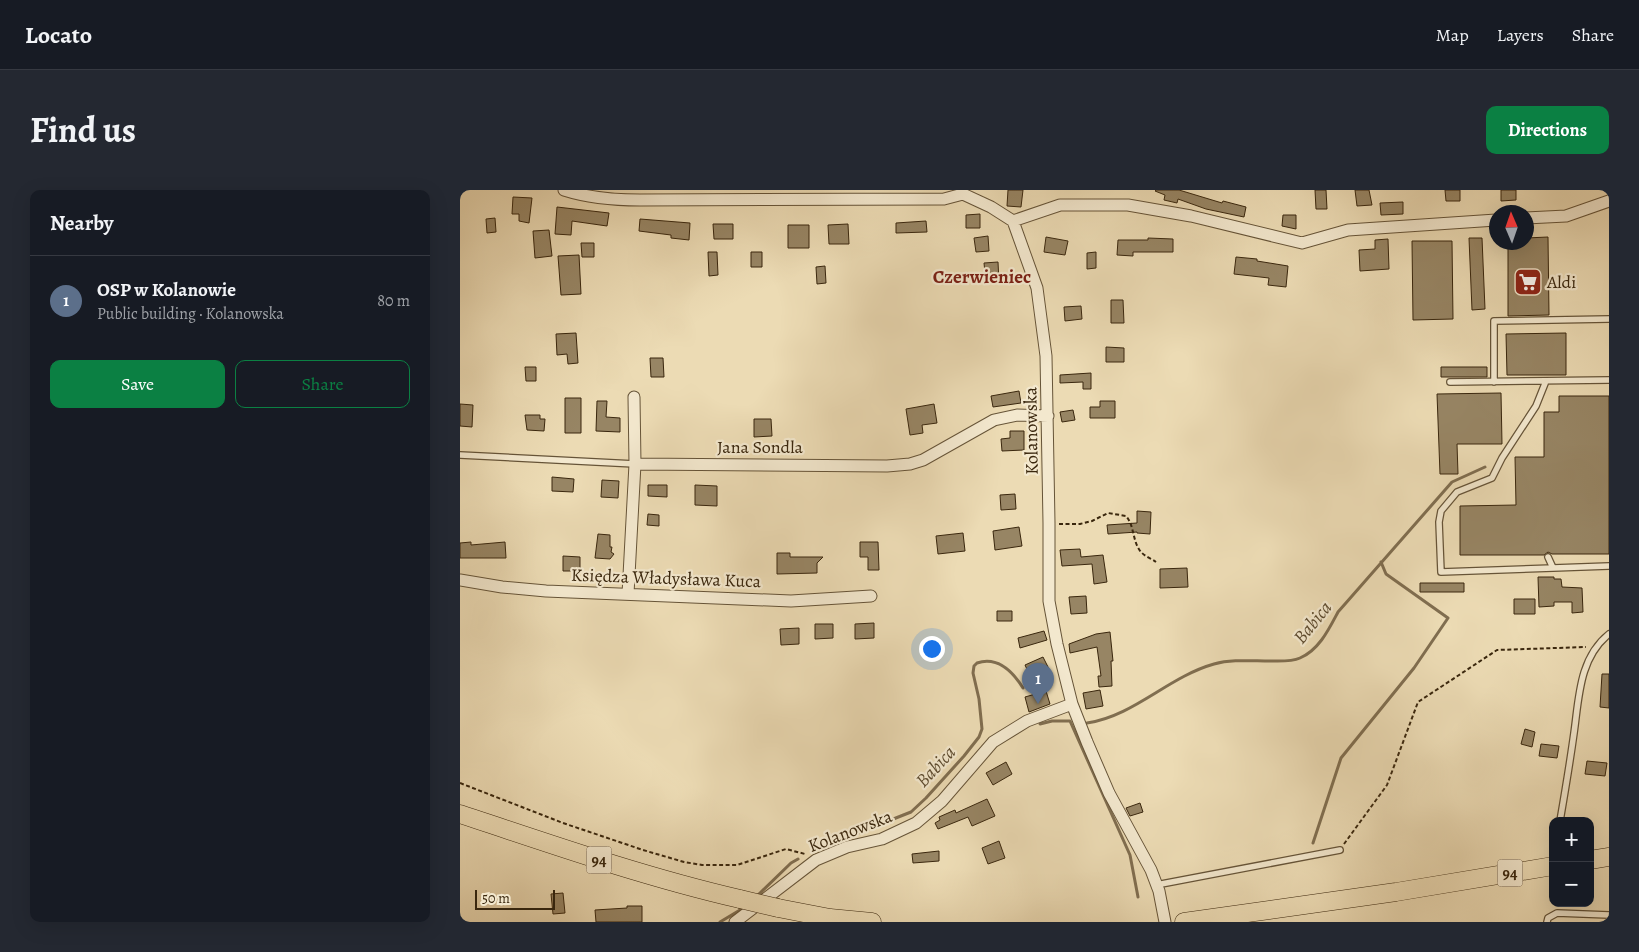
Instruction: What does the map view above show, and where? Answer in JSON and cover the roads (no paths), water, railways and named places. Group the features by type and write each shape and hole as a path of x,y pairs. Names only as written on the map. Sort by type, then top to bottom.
{"main road":[{"name":"94","path":"460,814 690,888 830,918 872,922"},
{"path":"1594,859 1609,857"},
{"name":"94","path":"1184,922 1396,892 1549,867"}],"street":[{"path":"564,190 578,195 610,200 944,199 963,192 1013,221 1060,205 1128,205 1191,216 1302,243 1348,230 1489,220"},
{"path":"1534,218 1566,216 1609,201"},
{"name":"Kolanowska","path":"1013,221 1037,288 1046,356 1049,601 1063,672 1072,704 1109,792 1151,870 1166,922"},
{"path":"628,594 635,464 634,397"},
{"name":"Jana Sondla","path":"635,464 877,466 910,464 923,460 994,420 1017,415 1048,416"},
{"name":"Księdza Władysława Kuca","path":"460,580 502,587 546,591 791,601 871,596"},
{"name":"Kolanowska","path":"735,922 816,860 847,847 882,840 916,823 942,801 993,742 1027,721 1072,704"}],"lane":[{"path":"1494,382 1494,321 1609,319"},
{"path":"1450,382 1609,380"},
{"path":"1546,381 1536,406 1502,458 1492,478 1458,492 1441,511 1439,522 1440,572 1609,566"},
{"name":"Jana Sondla","path":"460,455 635,464"},
{"path":"1548,557 1553,568"},
{"path":"1561,817 1580,686 1587,662 1596,647 1609,634"},
{"path":"1156,885 1340,850"},
{"path":"1547,922 1548,918 1557,913 1609,915"}],"waterway":[{"name":"Babica","path":"1087,723 1120,713 1181,678 1214,664 1235,661 1289,661 1307,654 1323,638 1338,612 1452,482 1485,467"},
{"path":"1313,843 1341,758 1414,668 1448,618 1386,574 1381,562"},
{"name":"Babica","path":"815,850 911,812 964,756 979,737 982,729 979,699 973,673 974,666 977,663 992,662 1004,667 1015,676 1023,688"},
{"path":"1040,724 1052,721 1070,721 1130,855 1138,897"},
{"name":"Babica","path":"757,896 791,863 798,859"},
{"name":"Babica","path":"720,922 745,907"}],"place":[{"name":"Aldi","path":"1528,282"},
{"name":"OSP w Kolanowie","path":"1038,704"}],"district":[{"name":"Czerwieniec","path":"982,276"}]}
